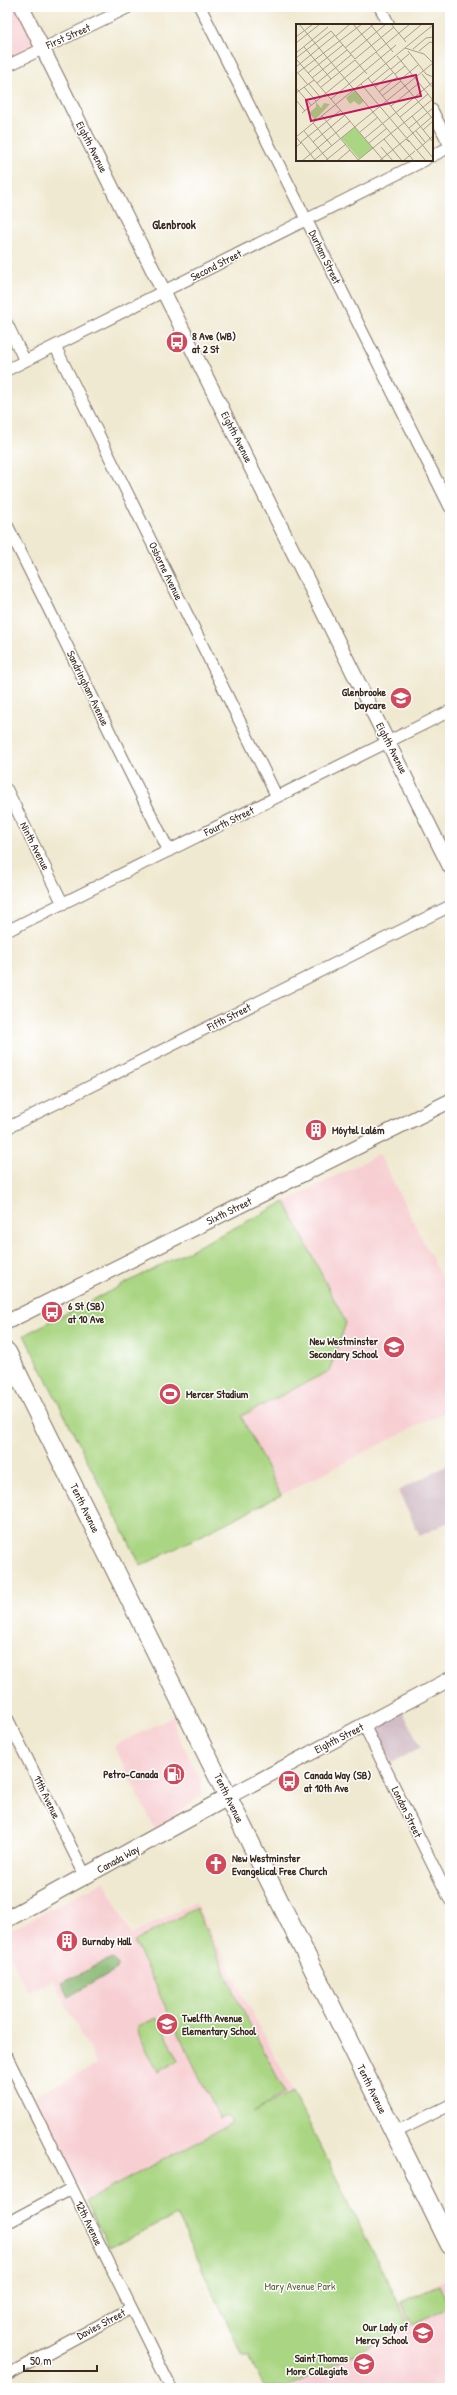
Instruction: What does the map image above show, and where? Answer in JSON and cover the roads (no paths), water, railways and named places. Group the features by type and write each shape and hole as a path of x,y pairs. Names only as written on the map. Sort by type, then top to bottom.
{"main road":[{"name":"Tenth Avenue","path":"7,1352 450,2244"},
{"name":"Canada Way","path":"7,1919 86,1877 228,1797"}],"street":[{"name":"Eighth Avenue","path":"22,7 389,741 450,867"},
{"name":"First Street","path":"7,66 129,7"},
{"name":"Durham Street","path":"200,7 450,507"},
{"path":"380,7 389,24"},
{"path":"433,112 450,146 433,155"},
{"name":"Second Street","path":"7,370 423,161"},
{"path":"7,324 25,361"},
{"name":"Osborne Avenue","path":"55,346 277,797"},
{"name":"Sandringham Avenue","path":"7,525 169,851"},
{"name":"Fourth Street","path":"7,932 450,711"},
{"name":"Ninth Avenue","path":"7,790 63,904"},
{"name":"Fifth Street","path":"7,1128 450,906"},
{"name":"Sixth Street","path":"7,1322 450,1101"},
{"name":"Eighth Street","path":"228,1797 450,1679"},
{"name":"11th Avenue","path":"7,1718 86,1877"},
{"name":"London Street","path":"364,1725 450,1900"},
{"name":"12th Avenue","path":"7,2057 10,2071 72,2188 171,2388"},
{"path":"394,2133 450,2105"},
{"path":"7,2223 72,2188"},
{"name":"Davies Street","path":"7,2375 131,2308"}],"place":[{"name":"8 Ave (WB) at 2 St","path":"177,342"},
{"name":"Glenbrooke Daycare","path":"401,698"},
{"name":"Móytel Lalém","path":"316,1130"},
{"name":"6 St (SB) at 10 Ave","path":"52,1312"},
{"name":"New Westminster Secondary School","path":"394,1347"},
{"name":"Mercer Stadium","path":"170,1394"},
{"name":"Petro-Canada","path":"174,1774"},
{"name":"Canada Way (SB) at 10th Ave","path":"289,1781"},
{"name":"New Westminster Evangelical Free Church","path":"216,1864"},
{"name":"Burnaby Hall","path":"67,1941"},
{"name":"Twelfth Avenue Elementary School","path":"167,2024"},
{"name":"Our Lady of Mercy School","path":"423,2333"},
{"name":"Saint Thomas More Collegiate","path":"364,2364"}],"district":[{"name":"Glenbrook","path":"174,224"}],"park label":[{"name":"Mary Avenue Park","path":"300,2286"}]}
